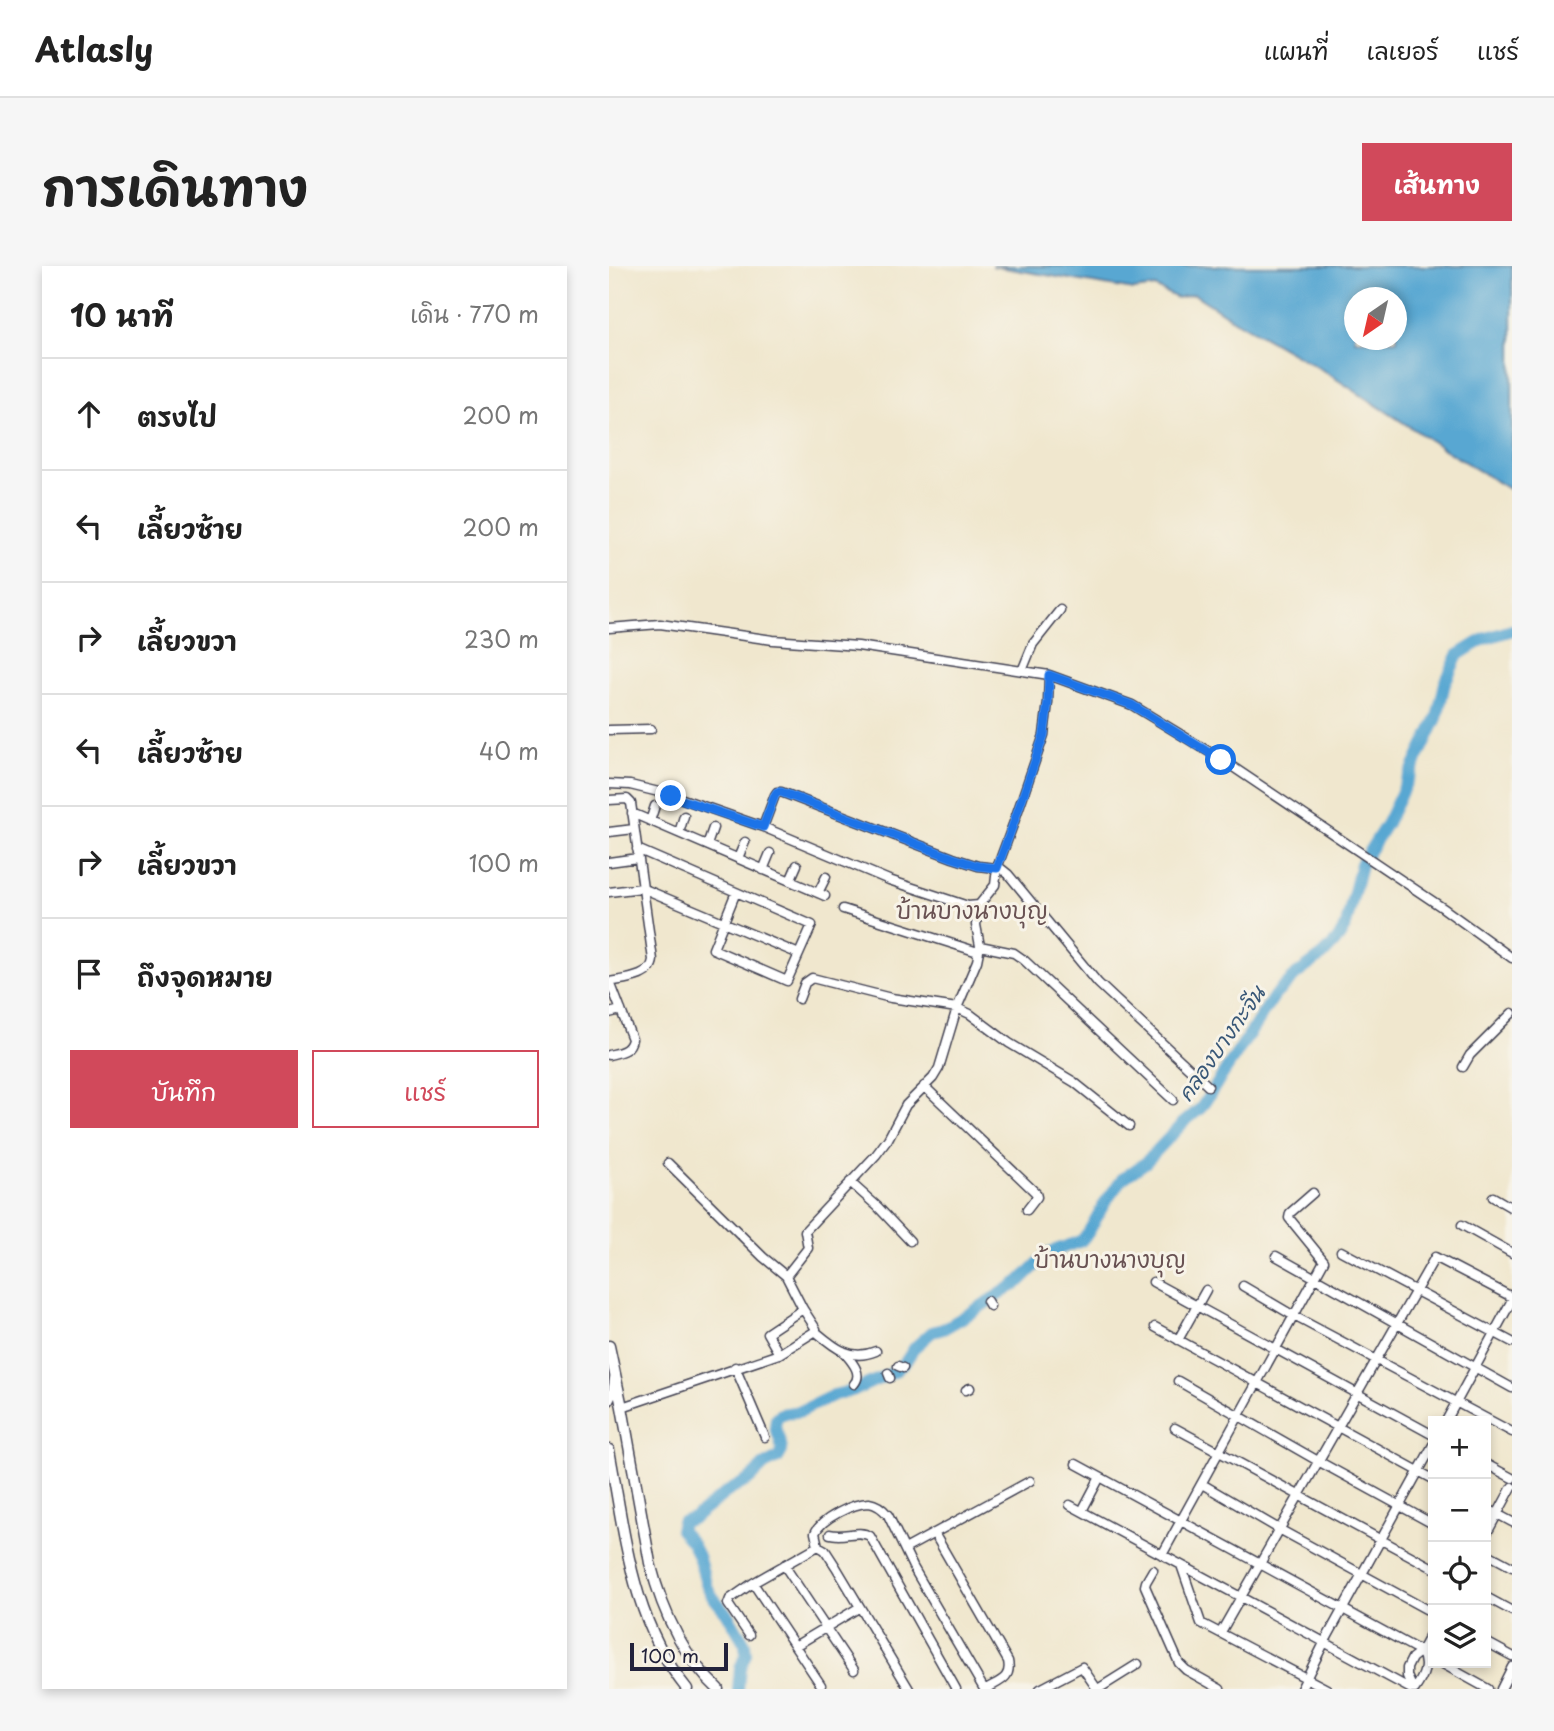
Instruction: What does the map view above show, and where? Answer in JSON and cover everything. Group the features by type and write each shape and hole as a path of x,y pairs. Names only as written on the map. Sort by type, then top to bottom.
{"main road":[{"path":"609,1346 656,1588 680,1640 701,1671 718,1689"},
{"path":"609,1450 630,1562 642,1608 659,1647 687,1689"}],"street":[{"path":"1022,671 1033,644 1061,610"},
{"path":"609,628 660,624 761,638 858,646 1049,675 1132,705 1360,852 1512,958"},
{"path":"786,1276 807,1248 805,1231 876,1155 907,1105 939,1068 957,1009 977,961 979,949 976,925 979,905 995,885 998,867 1044,735 1049,675"},
{"path":"609,730 651,729"},
{"path":"609,784 630,785 671,796 763,827 889,880 968,906 979,905"},
{"path":"763,827 775,795 781,792 953,858 978,866 998,867 1016,884 1098,983 1208,1086"},
{"path":"609,800 627,799 631,803 653,960 653,966 647,972 609,982 632,1035 631,1044 625,1050 609,1055"},
{"path":"650,821 655,806"},
{"path":"632,813 821,895 826,877"},
{"path":"679,833 684,816"},
{"path":"707,845 713,828"},
{"path":"609,832 634,830"},
{"path":"738,858 745,842"},
{"path":"609,862 637,853 736,892 812,925 787,981 713,949 736,892"},
{"path":"763,870 770,853"},
{"path":"790,881 797,865"},
{"path":"609,892 642,888 799,954"},
{"path":"843,909 979,949 1014,953 1173,1100"},
{"path":"799,999 805,983 812,978 970,1014 1009,1043 1074,1082 1129,1126"},
{"path":"609,1013 621,1010"},
{"path":"1463,1067 1470,1055 1512,1013"},
{"path":"924,1086 1036,1193 1037,1197 1027,1210"},
{"path":"668,1163 763,1257 786,1276 815,1331 843,1351 859,1356 876,1351"},
{"path":"850,1182 879,1207 910,1241"},
{"path":"1162,1555 1324,1261 1289,1217 1290,1213 1313,1193"},
{"path":"1493,1197 1512,1208"},
{"path":"1462,1226 1512,1253"},
{"path":"1341,1251 1512,1342"},
{"path":"1276,1255 1512,1388"},
{"path":"1220,1632 1436,1257 1512,1299 1449,1416"},
{"path":"1153,1282 1428,1432"},
{"path":"1243,1286 1512,1432"},
{"path":"1178,1340 1206,1290"},
{"path":"779,1354 767,1333 803,1309"},
{"path":"1155,1327 1428,1476"},
{"path":"622,1406 779,1354 815,1331"},
{"path":"843,1351 858,1374 854,1384"},
{"path":"735,1367 765,1437"},
{"path":"609,1401 613,1395 614,1376"},
{"path":"1178,1381 1428,1521"},
{"path":"1175,1428 1428,1566"},
{"path":"1301,1689 1428,1454"},
{"path":"1076,1464 1428,1655"},
{"path":"1491,1467 1512,1478"},
{"path":"1082,1511 1100,1477"},
{"path":"905,1549 1030,1481"},
{"path":"1202,1484 1428,1610"},
{"path":"1491,1525 1512,1487"},
{"path":"817,1546 815,1533 822,1522 850,1507 870,1503 882,1509 888,1515 913,1567 985,1689 1006,1677 1008,1661 934,1533"},
{"path":"1070,1505 1413,1689"},
{"path":"1491,1511 1512,1522"},
{"path":"830,1534 843,1536 860,1532 870,1536 956,1689"},
{"path":"749,1635 728,1604 730,1599 817,1546"},
{"path":"817,1546 825,1550 909,1689"},
{"path":"1491,1556 1512,1567"},
{"path":"1181,1565 1200,1621 1327,1689"},
{"path":"784,1566 854,1670"},
{"path":"1153,1570 1145,1586 1179,1663 1186,1670 1220,1689"},
{"path":"753,1583 821,1685"},
{"path":"1491,1600 1512,1611"},
{"path":"795,1646 860,1607"},
{"path":"1413,1689 1407,1676 1407,1668 1428,1637"},
{"path":"1491,1645 1512,1656"},
{"path":"1413,1689 1424,1674 1425,1658 1420,1651"},
{"path":"1046,1688 1081,1667 1097,1689 1138,1664"},
{"path":"1501,1689 1512,1667"},
{"path":"1449,1668 1477,1686 1487,1689"}],"water":[{"path":"992,266 1512,266 1512,491 1324,371 1194,294 1177,298 1155,287 1134,290"}],"waterway":[{"name":"คลองบางกะจีน","path":"738,1689 740,1668 746,1654 745,1644 707,1586 698,1556 691,1542 680,1530 682,1522 694,1518 727,1492 750,1479 764,1465 778,1458 782,1451 775,1428 776,1419 781,1414 801,1411 894,1372 932,1332 943,1329 969,1314 1020,1281 1048,1253 1081,1241 1122,1179 1145,1163 1201,1108 1275,995 1338,939 1346,925 1361,864 1387,823 1437,718 1445,683 1458,655 1484,639 1512,630"}],"district":[{"name":"บ้านบางนางบุญ","path":"972,909"},
{"name":"บ้านบางนางบุญ","path":"1110,1258"}],"route":[{"path":"671,796 763,827 775,795 781,792 953,858 978,866 997,868 1044,735 1049,675 1132,705 1221,760"}]}
